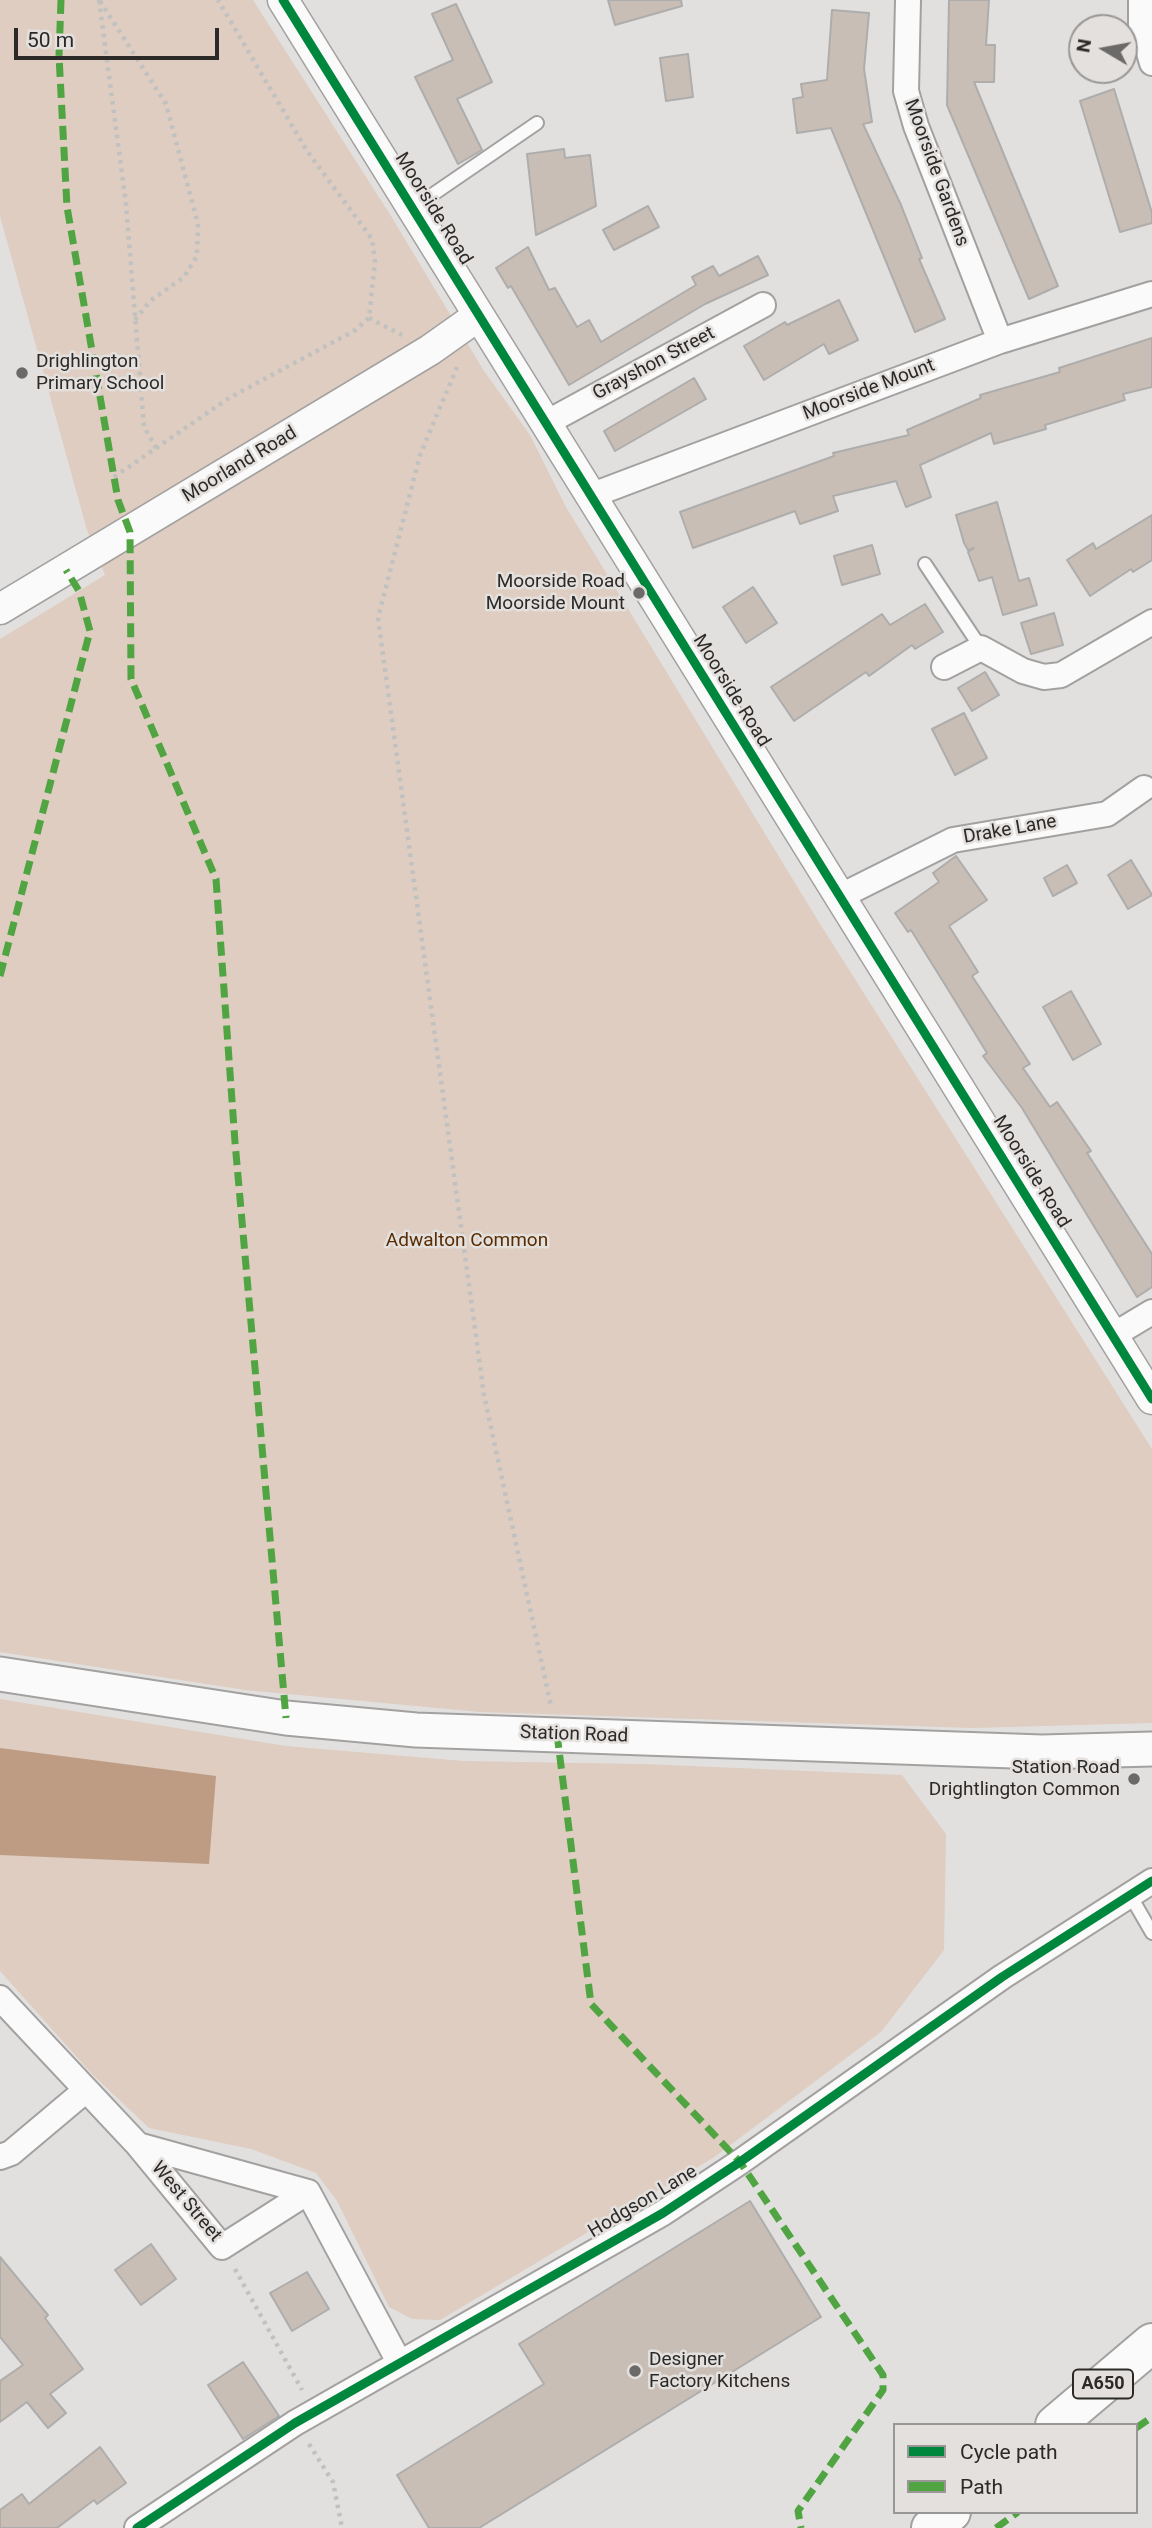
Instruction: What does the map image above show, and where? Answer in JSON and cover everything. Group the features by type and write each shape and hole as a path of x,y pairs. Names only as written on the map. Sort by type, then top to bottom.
{"highway":[{"name":"A650","path":"1057,2423 1152,2343"}],"main road":[{"name":"Station Road","path":"0,1674 286,1718 416,1730 1042,1752 1152,1749"}],"street":[{"name":"Moorside Road","path":"284,0 1152,1399"},
{"name":"Moorside Gardens","path":"908,0 906,91 916,126 1000,341"},
{"path":"1141,0 1140,25 1152,63"},
{"name":"Moorside Mount","path":"590,496 1000,341 1152,294"},
{"name":"Grayshon Street","path":"546,423 763,305"},
{"name":"Moorland Road","path":"0,609 430,350 478,316"},
{"path":"944,667 981,648 1023,671 1044,677 1061,675 1152,622"},
{"name":"Drake Lane","path":"839,897 953,840 1107,814 1144,788"},
{"path":"1112,1336 1152,1312"},
{"name":"Hodgson Lane","path":"142,2527 305,2417 663,2213 740,2162 1002,1977 1152,1881"},
{"name":"West Street","path":"2,2004 138,2145 222,2247 307,2192"},
{"path":"0,2157 11,2153 86,2090"},
{"name":"West Street","path":"138,2145 307,2192"},
{"path":"307,2192 400,2362"}],"lane":[{"name":"Moorside Road","path":"412,208 537,123"},
{"path":"926,564 981,648"},
{"path":"1130,1895 1152,1933"}],"path":[{"path":"99,0 166,104 198,224 197,256 184,277 150,301 134,321"},
{"path":"99,0 126,204 144,427 156,449"},
{"path":"114,477 229,398 354,331 369,318 375,262 372,239 307,151 218,0"},
{"path":"478,316 420,455 378,618 484,1395 557,1734"},
{"path":"222,2247 305,2417 333,2482 342,2528"}],"green space":[{"name":"Adwalton Common","path":"0,0 253,0 391,216 484,371 530,435 566,507 817,919 1152,1449 1152,1723 972,1728 480,1712 245,1690 0,1652 0,639 105,575 87,530 0,216"},
{"path":"0,1699 286,1746 464,1761 644,1764 902,1775 946,1834 944,1950 881,2032 713,2158 440,2320 412,2319 389,2307 337,2201 316,2173 251,2149 149,2128 92,2074 0,1971"}],"shaded area":[{"path":"0,1748 216,1776 209,1864 0,1855"}],"building":[{"path":"608,0 681,0 682,6 615,25"},
{"path":"949,0 989,0 986,45 995,45 994,82 974,82 1058,286 1029,299 947,105"},
{"path":"456,4 492,82 457,99 482,150 458,164 415,77 453,60 432,14"},
{"path":"832,10 869,13 864,69 872,122 863,124 901,205 922,258 919,259 945,319 915,332 831,128 797,133 793,99 803,97 801,84 827,80"},
{"path":"688,54 693,97 666,101 660,58"},
{"path":"1114,89 1152,213 1152,223 1120,232 1080,101"},
{"path":"564,149 565,158 590,155 596,206 536,235 527,154"},
{"path":"648,206 659,227 614,250 603,230"},
{"path":"528,247 549,290 555,288 577,327 589,320 601,342 696,285 692,277 713,266 719,276 758,256 768,275 705,304 569,385 511,286 508,288 496,268"},
{"path":"839,300 858,340 829,354 824,344 764,380 744,346 785,322 787,325"},
{"path":"1152,338 1152,387 1123,394 1125,400 1045,425 1046,429 994,444 991,433 920,465 931,497 906,507 896,481 833,496 838,511 800,524 795,511 693,548 680,512 834,456 833,453 909,435 907,430 981,398 980,395 1060,372 1059,368"},
{"path":"694,378 706,399 615,451 604,431"},
{"path":"997,502 1019,581 1029,578 1037,605 1003,615 992,577 979,581 968,552 974,548 968,550 964,543 956,515"},
{"path":"1152,515 1152,560 1133,572 1131,569 1090,596 1067,560 1093,543 1096,549"},
{"path":"872,545 880,574 842,585 834,556"},
{"path":"753,587 777,623 746,643 723,607"},
{"path":"925,604 943,632 915,649 912,645 869,676 866,672 794,721 771,687 882,614 890,625"},
{"path":"1054,613 1063,645 1031,654 1021,623"},
{"path":"985,672 999,695 972,711 958,688"},
{"path":"964,713 987,758 955,775 932,729"},
{"path":"956,856 987,900 949,926 978,972 972,976 1030,1064 1023,1068 1050,1107 1057,1102 1091,1151 1087,1153 1152,1254 1152,1287 1137,1297 1022,1108 983,1056 987,1053 911,930 908,932 895,913 939,882 933,873"},
{"path":"1131,860 1152,895 1128,909 1108,875"},
{"path":"1067,865 1077,883 1053,896 1044,878"},
{"path":"1071,991 1101,1044 1073,1060 1043,1007"},
{"name":"Designer Factory Kitchens","path":"750,2201 821,2317 479,2528 429,2528 397,2475 544,2384 519,2344"},
{"path":"151,2244 176,2279 141,2305 115,2270"},
{"path":"0,2257 48,2315 45,2318 83,2369 50,2394 66,2413 48,2428 27,2402 0,2422 0,2381 23,2365 0,2337"},
{"path":"307,2272 329,2309 292,2331 270,2293"},
{"path":"243,2362 279,2416 243,2439 208,2385"},
{"path":"100,2447 126,2483 97,2504 94,2500 57,2528 0,2528 0,2510 22,2494 29,2504"}],"marked path":[{"path":"61,0 59,56 67,207 118,500 130,532 131,679 216,879 235,1142 286,1718"},
{"path":"0,976 90,631 79,591 66,570"},
{"path":"557,1734 591,2004 740,2162 883,2375 883,2390 798,2511 801,2528"},
{"path":"1138,2427 1152,2417"},
{"path":"996,2528 1015,2514"}],"cycle path":[{"path":"283,0 1152,1399"},
{"path":"137,2528 295,2423 663,2213 740,2162 1002,1977 1152,1881"}],"place":[{"name":"Drighlington Primary School","path":"22,373"},
{"name":"Moorside Road Moorside Mount","path":"639,593"},
{"name":"Station Road Drightlington Common","path":"1134,1779"},
{"name":"Designer Factory Kitchens","path":"635,2371"}]}
